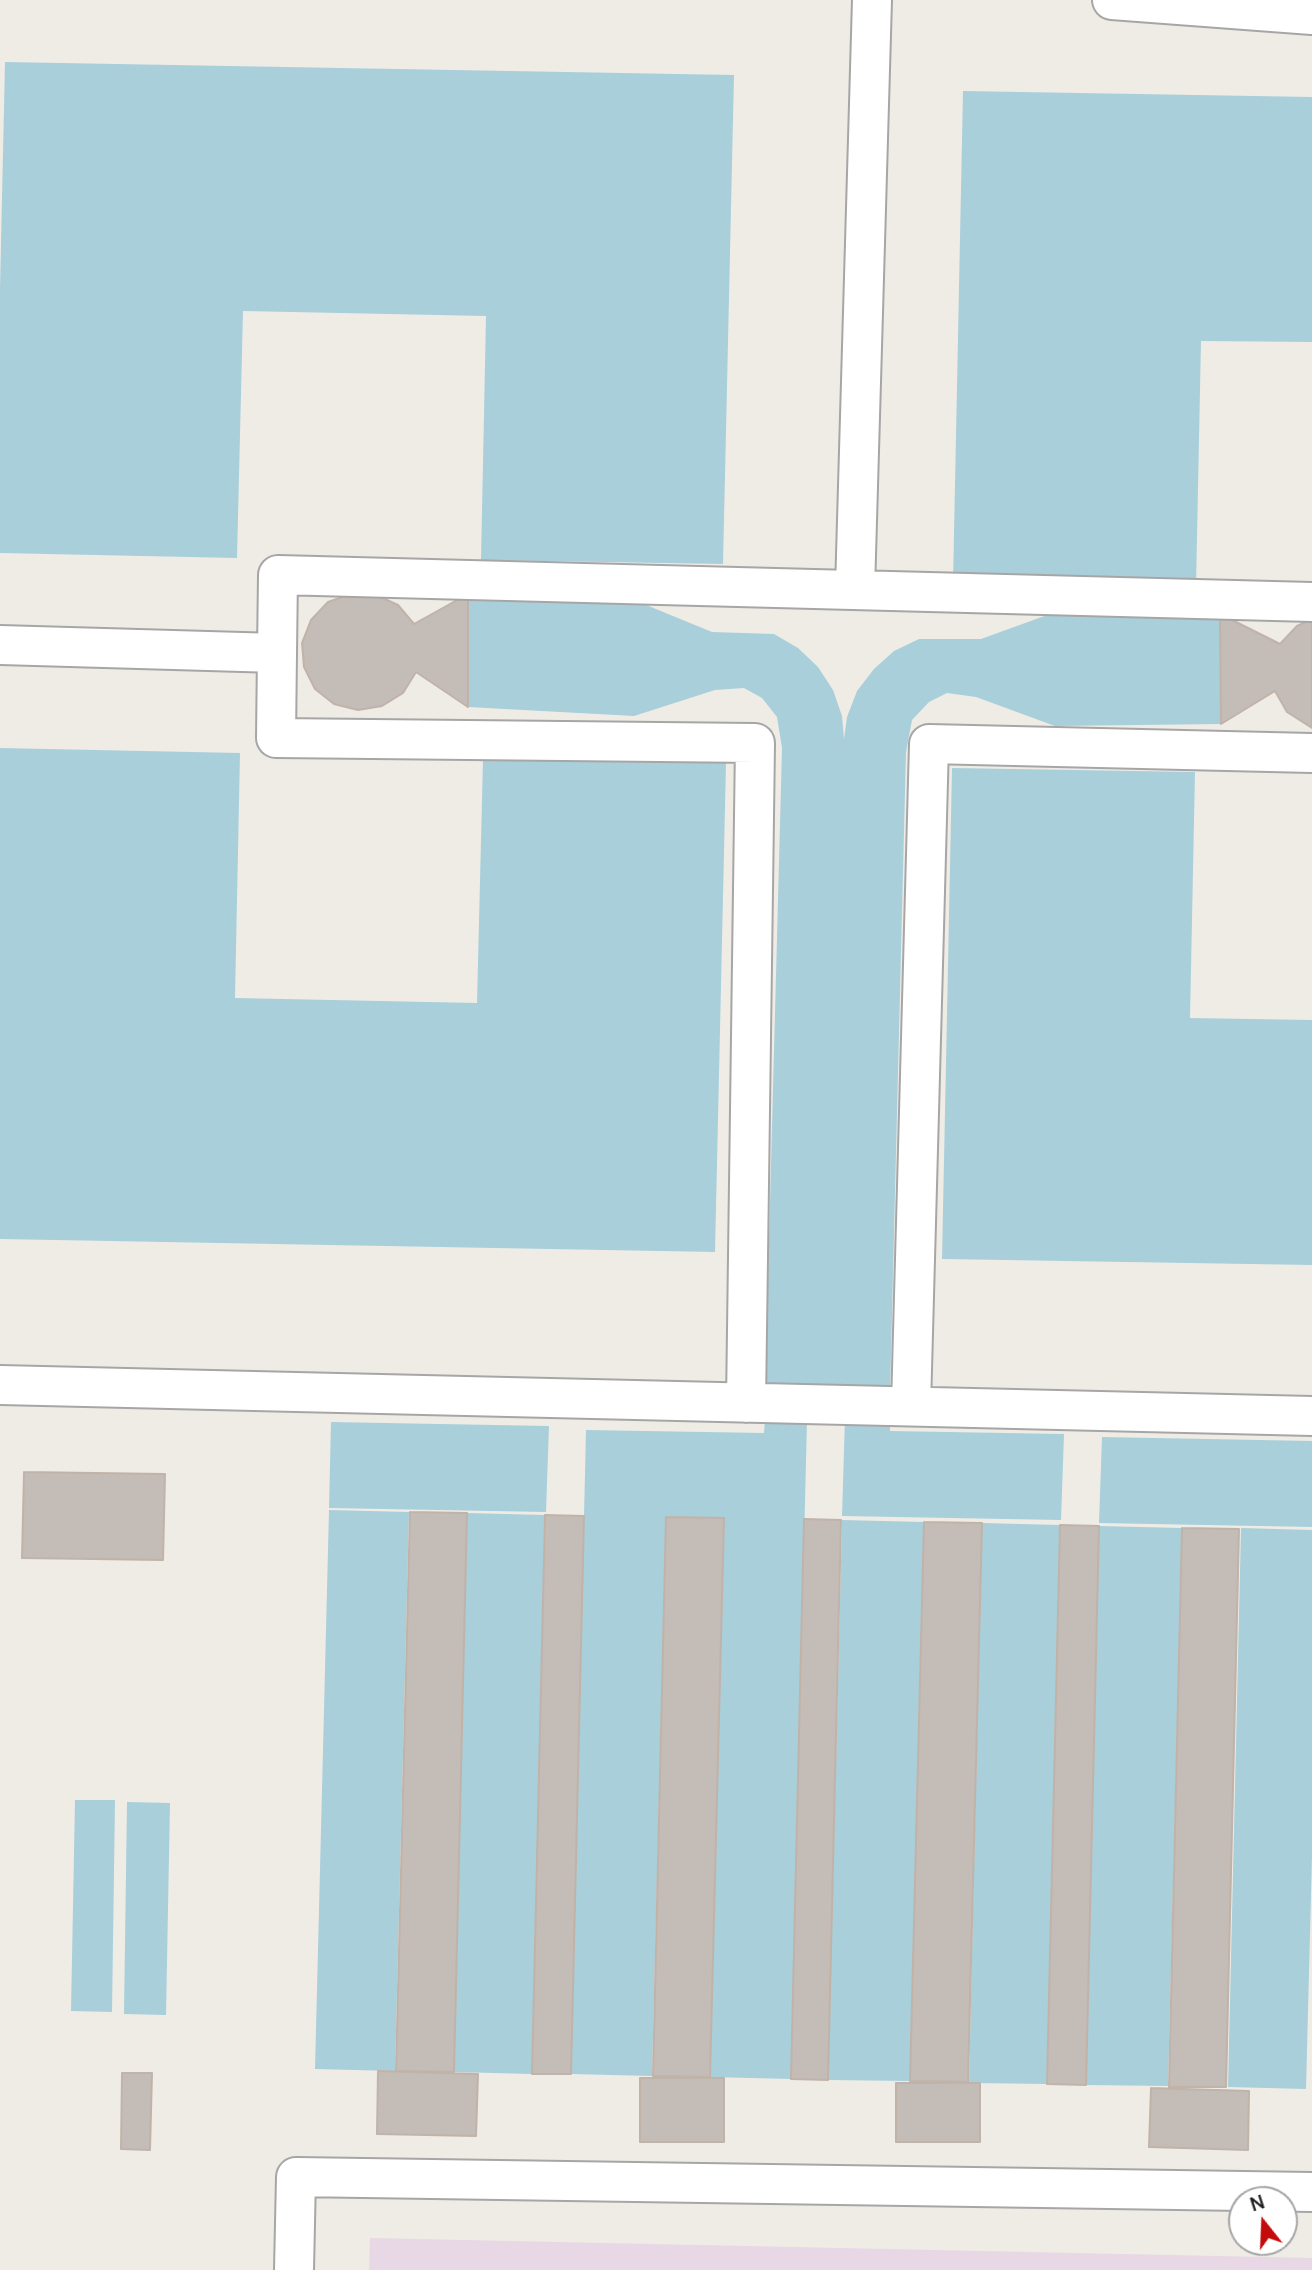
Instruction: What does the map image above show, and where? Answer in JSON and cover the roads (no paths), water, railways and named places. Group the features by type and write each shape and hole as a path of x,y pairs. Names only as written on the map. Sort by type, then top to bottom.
{"lane":[{"path":"855,590 872,0"},
{"path":"1112,0 1312,15"},
{"path":"746,1403 755,743 276,738 278,575 1312,602"},
{"path":"0,645 277,653"},
{"path":"911,1406 929,744 1312,753"},
{"path":"0,1385 1312,1416"},
{"path":"294,2270 296,2177 1312,2192"}],"water":[{"path":"5,62 734,75 723,564 481,560 486,316 243,311 237,558 0,553 0,289"},
{"path":"963,91 1312,97 1312,342 1201,341 1196,586 953,582"},
{"path":"468,594 634,600 712,632 774,634 798,648 818,667 833,690 842,716 844,739 847,717 857,691 874,669 894,651 919,639 981,639 1061,610 1220,614 1221,724 1055,726 976,697 947,693 929,702 912,720 906,752 890,1394 765,1391 782,748 777,717 762,698 744,688 715,690 634,716 468,707"},
{"path":"0,748 240,753 235,998 477,1003 483,759 726,763 715,1252 0,1239"},
{"path":"952,768 1195,772 1190,1018 1312,1020 1312,1265 942,1259"},
{"path":"845,1417 890,1418 890,1431 1064,1434 1061,1520 842,1516"},
{"path":"765,1419 807,1420 791,2079 710,2077 724,1518 666,1517 652,2076 571,2074 586,1430 764,1433"},
{"path":"331,1422 549,1426 546,1512 329,1508"},
{"path":"1102,1437 1312,1441 1312,1527 1099,1523"},
{"path":"329,1510 409,1512 395,2071 315,2069"},
{"path":"467,1513 545,1515 532,2074 454,2072"},
{"path":"842,1520 924,1522 910,2081 828,2080"},
{"path":"982,1523 1060,1525 1047,2084 969,2083"},
{"path":"1099,1526 1182,1528 1168,2086 1086,2085"},
{"path":"1241,1528 1312,1530 1312,1856 1306,2089 1228,2087"},
{"path":"75,1800 115,1800 112,2012 71,2011"},
{"path":"127,1802 170,1803 166,2015 124,2014"}]}
